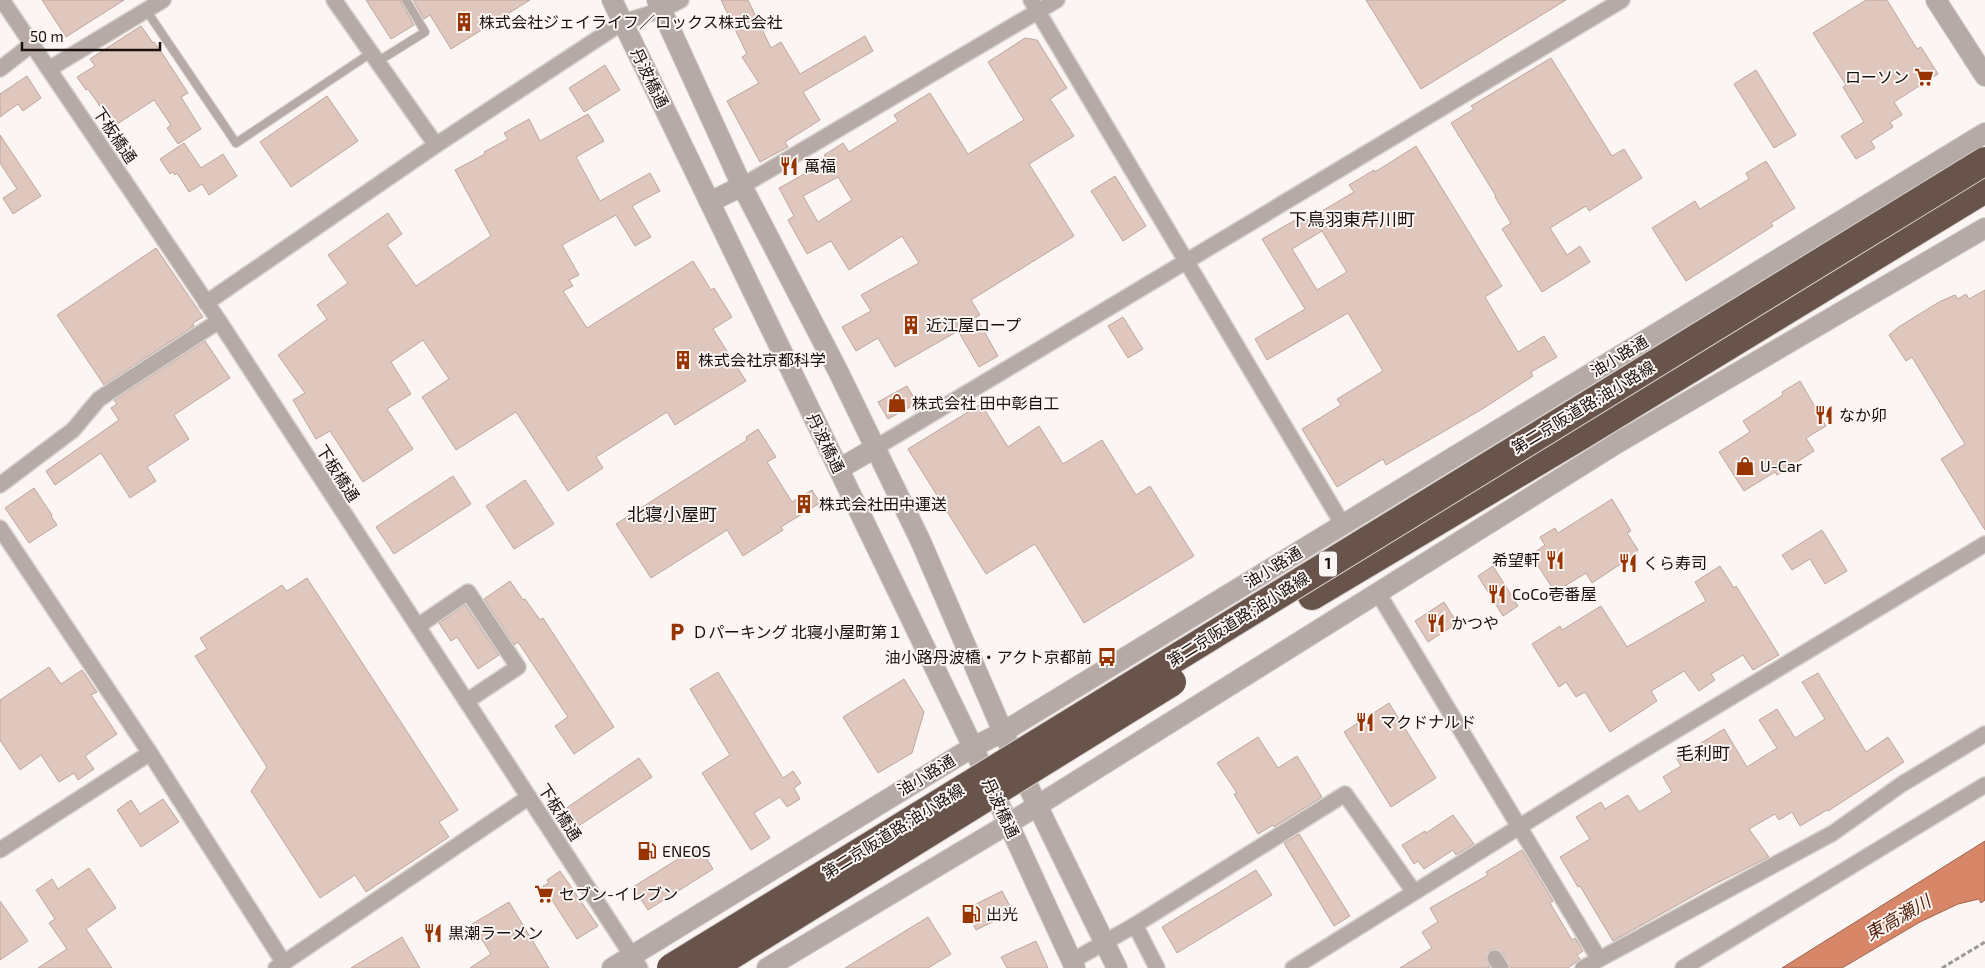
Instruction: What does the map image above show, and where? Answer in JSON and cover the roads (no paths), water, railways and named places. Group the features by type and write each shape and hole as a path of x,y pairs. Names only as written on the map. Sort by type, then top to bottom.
{"highway":[{"name":"第二京阪道路;油小路線","path":"670,968 1985,161"},
{"name":"第二京阪道路;油小路線","path":"711,968 1312,596 1590,430 1985,189"}],"street":[{"name":"下板橋通","path":"2,0 219,321 636,962"},
{"path":"49,69 163,0"},
{"path":"334,0 436,145"},
{"name":"丹波橋通","path":"612,0 972,747 1074,965"},
{"path":"206,303 436,145 623,22 660,5 680,0"},
{"path":"710,202 742,186 1034,6 1057,0"},
{"path":"838,468 875,448 1622,0"},
{"path":"1936,0 1985,76"},
{"name":"丹波橋通","path":"660,5 742,186 838,371 921,542 1003,732 1117,968"},
{"path":"1034,6 1343,525"},
{"path":"0,69 32,44"},
{"name":"油小路通","path":"612,968 636,962 972,747 1003,732 1985,133"},
{"path":"767,968 1008,824 1620,442 1985,228"},
{"path":"0,485 73,430 99,399 219,321"},
{"path":"0,528 150,753 280,966 529,797"},
{"path":"1293,968 1628,758 1985,544"},
{"path":"418,626 468,592 518,667 467,701"},
{"path":"1378,593 1599,958"},
{"path":"1583,968 1833,833 1902,784 1985,734"},
{"path":"0,850 150,753"},
{"path":"1683,968 1985,785"},
{"path":"1074,965 1105,943 1345,794 1414,892"},
{"path":"1135,925 1157,968"}],"lane":[{"path":"146,10 236,142 374,58 424,32 406,0"}],"water":[{"name":"東高瀬川","path":"1985,841 1985,900 1981,903 1979,899 1958,904 1920,922 1842,968 1782,968"}],"place":[{"name":"株式会社ジェイライフ／ロックス株式会社","path":"464,22"},
{"name":"ローソン","path":"1924,77"},
{"name":"萬福","path":"789,166"},
{"name":"近江屋ロープ","path":"911,325"},
{"name":"株式会社京都科学","path":"683,360"},
{"name":"株式会社 田中彰自工","path":"897,403"},
{"name":"なか卯","path":"1824,415"},
{"name":"U-Car","path":"1745,466"},
{"name":"株式会社田中運送","path":"804,504"},
{"name":"希望軒","path":"1555,560"},
{"name":"くら寿司","path":"1628,563"},
{"name":"CoCo壱番屋","path":"1497,594"},
{"name":"かつや","path":"1436,623"},
{"name":"Ｄパーキング 北寝小屋町第１","path":"677,632"},
{"name":"油小路丹波橋・アクト京都前","path":"1107,657"},
{"name":"マクドナルド","path":"1365,722"},
{"name":"ENEOS","path":"647,851"},
{"name":"セブン-イレブン","path":"544,894"},
{"name":"出光","path":"971,914"},
{"name":"黒潮ラーメン","path":"433,933"}],"district":[{"name":"下鳥羽東芹川町","path":"1352,220"},
{"name":"北寝小屋町","path":"672,515"},
{"name":"毛利町","path":"1703,754"}]}
